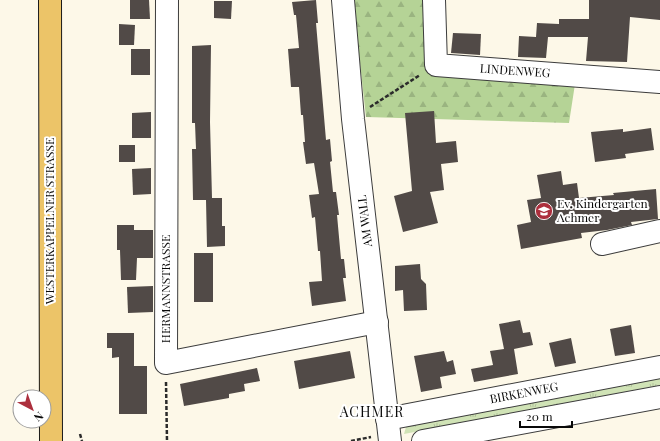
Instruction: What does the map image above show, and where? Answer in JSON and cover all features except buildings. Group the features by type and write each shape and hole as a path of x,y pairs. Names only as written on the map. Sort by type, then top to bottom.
{"main road":[{"name":"WESTERKAPPELNER STRASSE","path":"50,0 51,441"}],"street":[{"name":"HERMANNSTRASSE","path":"167,0 166,363 377,322"},
{"name":"AM WALL","path":"343,0 353,118 390,441"},
{"path":"434,0 436,65"},
{"name":"LINDENWEG","path":"436,65 660,82"},
{"path":"602,244 660,231"},
{"name":"BIRKENWEG","path":"387,419 660,367"},
{"path":"423,441 660,397"}],"path":[{"path":"353,118 436,65"},
{"path":"166,363 166,441"},
{"path":"80,434 82,441"}],"green space":[{"path":"353,0 429,0 432,70 575,84 569,123 366,117"},
{"path":"660,374 660,385 404,434 406,427 420,420"}],"place":[{"name":"Ev. Kindergarten Achmer","path":"544,211"}],"district":[{"name":"ACHMER","path":"372,412"}]}
